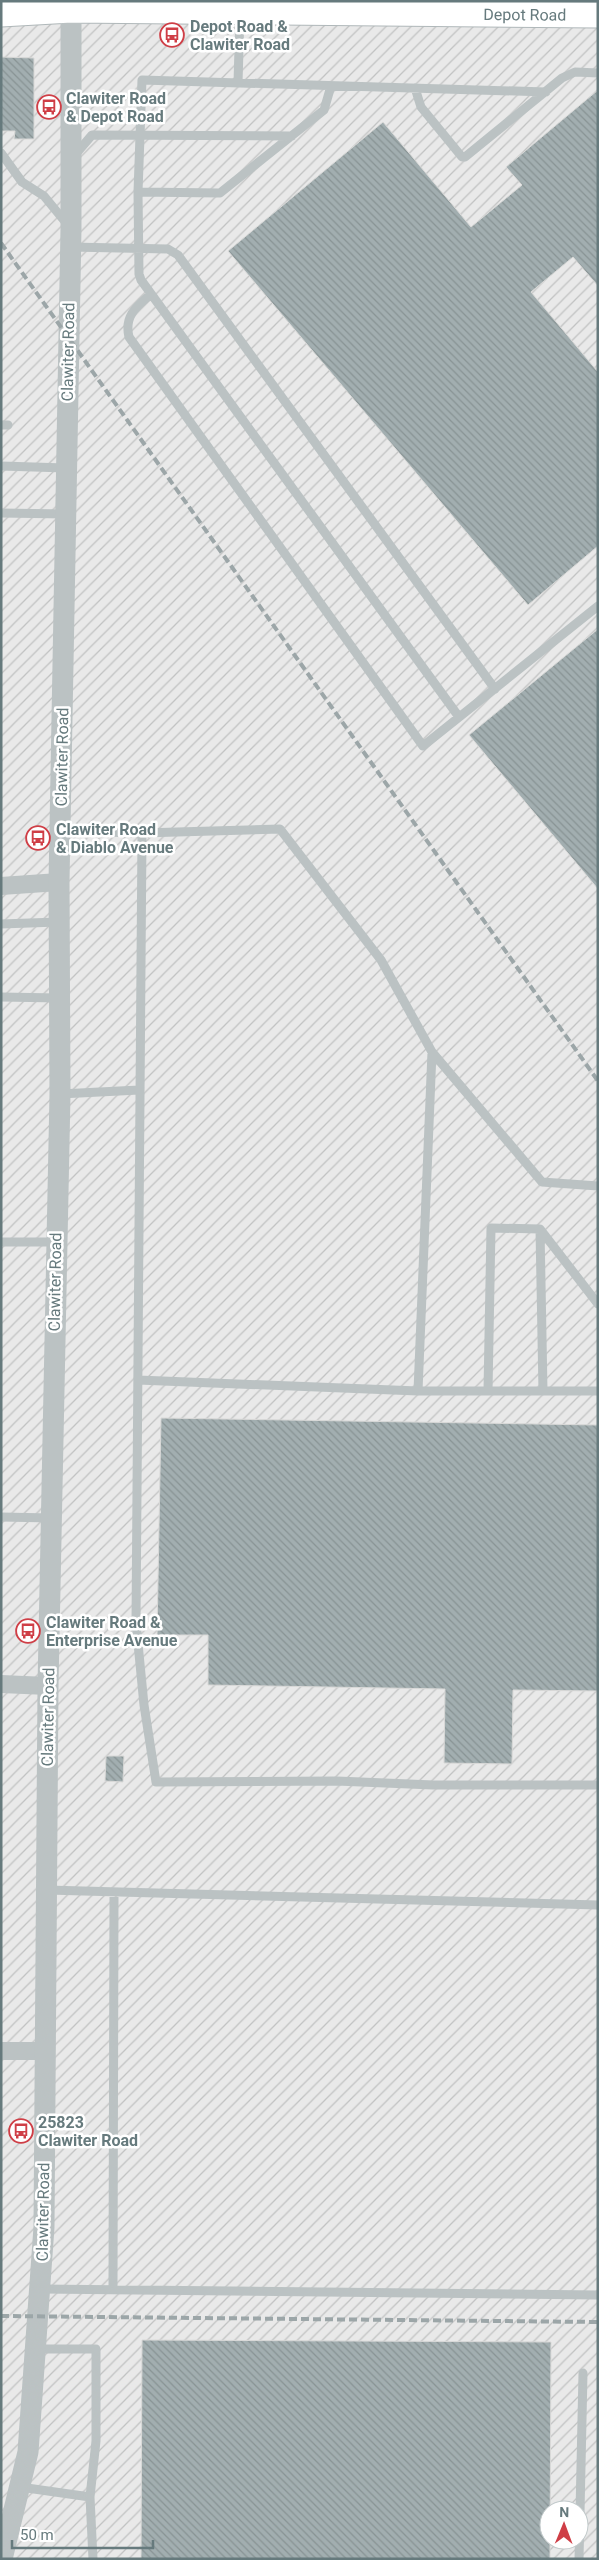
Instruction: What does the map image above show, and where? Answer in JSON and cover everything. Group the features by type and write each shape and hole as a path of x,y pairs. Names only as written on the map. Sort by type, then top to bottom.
{"main road":[{"path":"525,16 558,1"},
{"name":"Depot Road","path":"1,14 71,6 240,12 525,16 598,15"}],"street":[{"name":"Clawiter Road","path":"2,2559 28,2452 44,2227 48,1686 60,1094 59,922 70,238 71,6"},
{"path":"1,886 60,882"},
{"path":"1,1684 48,1686"},
{"path":"1,2051 44,2052"}],"lane":[{"path":"238,83 240,12"},
{"path":"416,88 421,106 462,157 465,157 562,78 575,72 598,73"},
{"path":"459,717 151,294 139,274 138,192 142,80 546,92"},
{"path":"138,192 220,193 324,110 331,86"},
{"path":"71,159 92,136 292,136"},
{"path":"1,153 22,182 44,196 70,238 139,248 168,249 178,255 495,689"},
{"path":"151,294 131,312 127,329 129,337 423,746 598,606"},
{"path":"1,466 66,468"},
{"path":"1,513 66,514"},
{"path":"60,831 142,833 280,829 381,960 432,1052 542,1182 598,1186"},
{"path":"142,833 136,1623 144,1705 156,1782 337,1781 433,1785 598,1785"},
{"path":"1,924 59,922"},
{"path":"1,997 59,998"},
{"path":"418,1392 432,1052"},
{"path":"60,1094 140,1090"},
{"path":"488,1391 491,1228 540,1229"},
{"path":"540,1229 598,1304"},
{"path":"540,1229 543,1391"},
{"path":"1,1242 56,1242"},
{"path":"138,1380 418,1392 598,1391"},
{"path":"1,1517 52,1518"},
{"path":"47,1890 598,1905"},
{"path":"113,2288 114,1892"},
{"path":"41,2289 113,2288 598,2295"},
{"path":"36,2349 96,2349 96,2441 90,2497 93,2559"},
{"path":"579,2559 582,2373"},
{"path":"20,2487 90,2497"}],"shaded area":[{"path":"1,1 598,1 598,2559 1,2559"}],"building":[{"path":"1,57 34,58 34,139 14,139 15,131 1,131"},
{"path":"598,90 598,286 573,257 531,292 598,372 598,546 528,605 228,251 383,122 471,227 522,185 506,167"},
{"path":"598,629 598,889 469,735"},
{"path":"161,1418 598,1425 598,1691 513,1690 512,1764 444,1763 445,1689 208,1685 208,1635 157,1635"},
{"path":"106,1756 124,1756 123,1782 105,1781"},
{"path":"142,2340 551,2342 550,2500 539,2500 539,2550 550,2550 550,2559 141,2559"}],"railway":[{"path":"1,243 598,1081"},
{"path":"1,2316 598,2322"}],"place":[{"name":"Depot Road & Clawiter Road","path":"172,35"},
{"name":"Clawiter Road & Depot Road","path":"49,107"},
{"name":"Clawiter Road & Diablo Avenue","path":"38,838"},
{"name":"Clawiter Road & Enterprise Avenue","path":"28,1631"},
{"name":"25823 Clawiter Road","path":"21,2131"}]}
